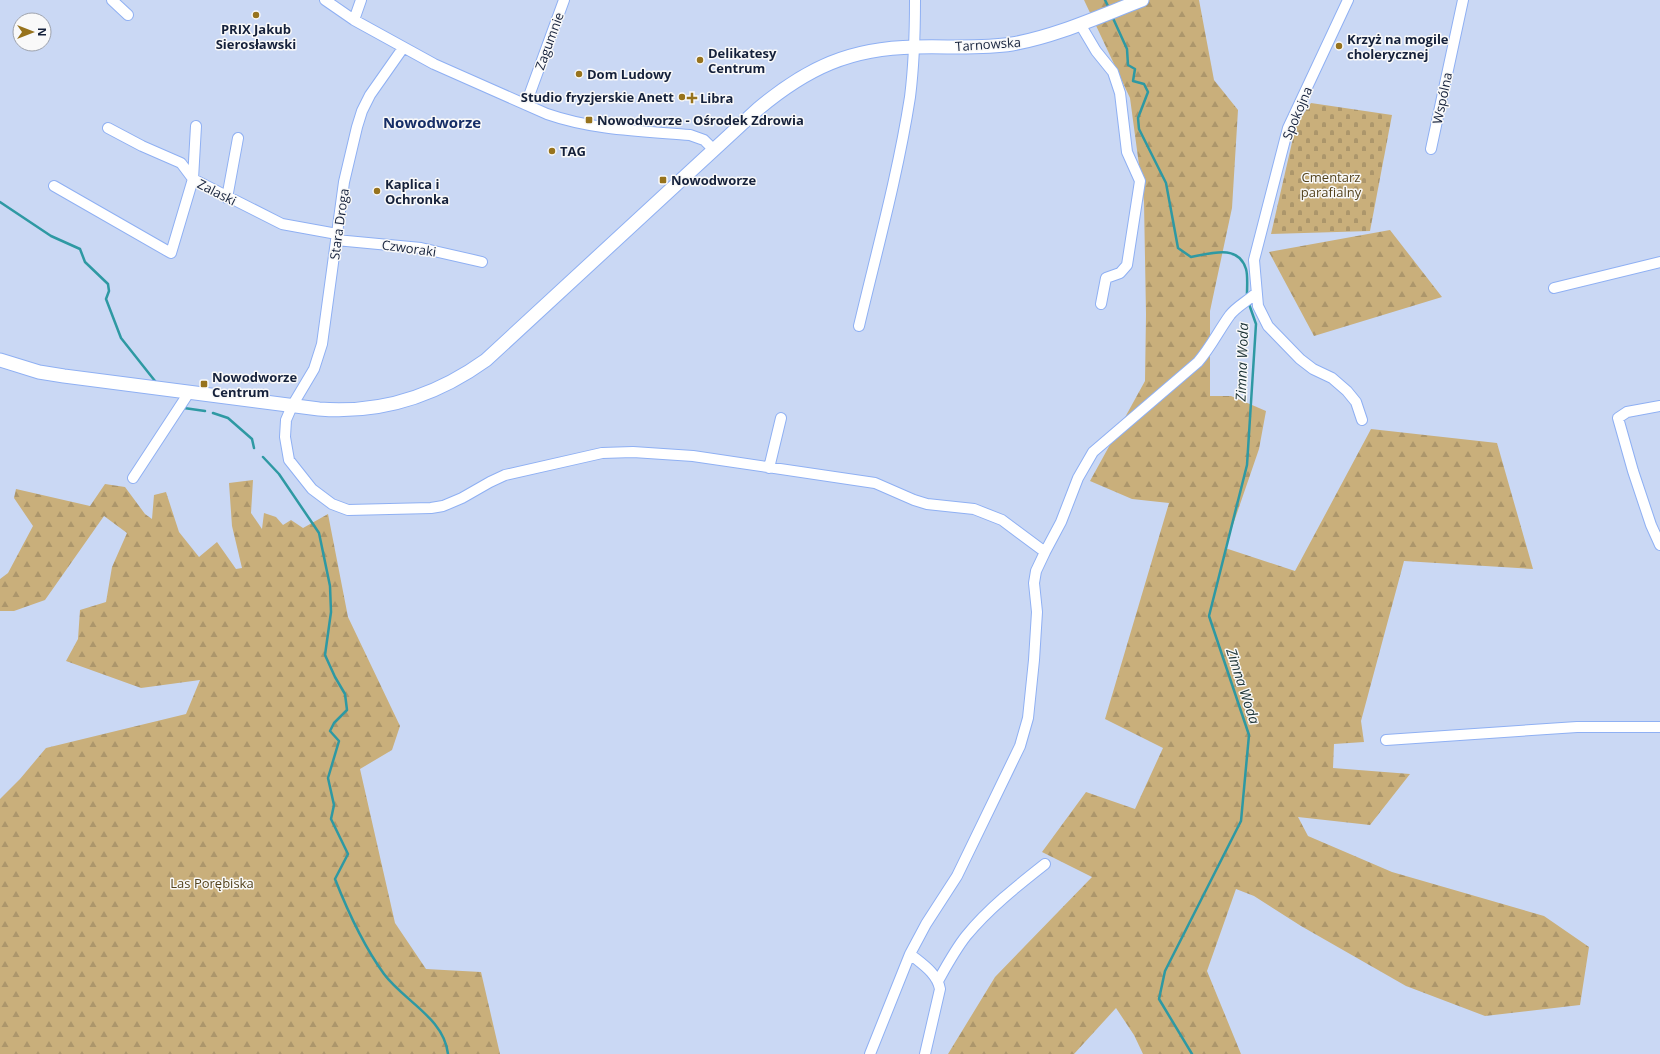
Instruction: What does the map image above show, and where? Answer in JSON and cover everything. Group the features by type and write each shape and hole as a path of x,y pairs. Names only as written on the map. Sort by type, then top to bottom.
{"main road":[{"name":"Tarnowska","path":"0,360 39,372 64,376 190,391 292,406 338,410 367,408 404,401 452,383 476,368 502,347 713,149 767,101 798,78 820,66 851,55 873,50 914,47 1011,44 1042,37 1142,0"}],"street":[{"path":"112,0 128,15"},
{"path":"325,0 354,20 434,64 566,121 596,127 690,135 704,140 713,149"},
{"path":"354,20 361,0"},
{"name":"Zagumnie","path":"526,104 564,0"},
{"path":"859,326 892,183 908,104 914,47 914,0"},
{"name":"Spokojna","path":"1348,0 1288,128 1254,260 1258,281 1256,293 1262,315 1276,336 1300,360 1313,369 1332,378 1347,390 1356,402 1362,420"},
{"name":"Wspólna","path":"1431,149 1463,0"},
{"path":"1080,24 1096,51 1113,72 1120,93 1127,152 1140,181 1127,264 1120,273 1106,278 1101,304"},
{"name":"Stara Droga","path":"403,48 370,95 362,111 344,182 322,344 314,369 292,406 286,420 285,436 289,460 312,489 332,504 348,510 418,510 443,506 505,475 602,453 633,452 693,456 876,483 914,500 927,504 974,509 1002,520 1045,552"},
{"path":"54,186 171,253 193,180 196,126"},
{"name":"Zalaski","path":"108,128 142,146 181,163 193,180 227,198 282,224 337,237"},
{"path":"227,198 238,138"},
{"name":"Czworaki","path":"337,237 422,248 482,262"},
{"path":"1554,288 1660,262"},
{"path":"870,1054 910,954 926,924 957,876 1020,746 1028,718 1034,660 1037,612 1034,583 1036,571 1061,522 1078,478 1094,452 1198,362 1208,350 1230,315 1238,306 1248,301 1256,293"},
{"path":"133,478 190,391"},
{"path":"1660,406 1627,412 1618,418 1633,471 1651,525 1660,545"},
{"path":"769,468 781,418"},
{"path":"1386,740 1577,727 1660,727"},
{"path":"925,1054 939,994 938,981 952,955 966,936 1004,898 1045,864"},
{"path":"910,954 931,972 938,981"}],"green space":[{"path":"1084,0 1199,0 1214,80 1238,110 1232,208 1210,311 1210,396 1231,396 1266,411 1259,449 1225,548 1295,571 1371,429 1497,443 1533,569 1404,561 1361,721 1364,742 1334,744 1333,768 1410,774 1370,825 1298,817 1308,836 1392,872 1544,916 1589,947 1580,1005 1485,1016 1406,986 1301,926 1254,896 1236,889 1207,971 1241,1054 1143,1054 1134,1035 1116,1008 1074,1054 948,1054 995,977 1092,877 1042,852 1086,792 1135,809 1163,748 1105,719 1169,503 1132,499 1090,481 1145,381 1146,314 1144,202 1130,98"},
{"name":"Cmentarz parafialny","path":"1311,103 1392,115 1370,231 1271,234 1296,125"},
{"path":"1390,230 1442,297 1314,336 1269,252"},
{"name":"Las Porębiska","path":"253,480 251,513 262,529 264,513 276,517 283,525 291,520 303,528 328,514 348,617 400,726 392,750 360,769 395,923 426,969 481,972 500,1054 0,1054 0,799 20,779 46,748 186,714 200,680 141,688 66,661 78,639 80,610 106,602 112,567 127,533 104,516 45,600 14,611 0,611 0,579 8,573 33,526 14,498 16,489 90,506 105,484 125,487 145,514 152,519 154,495 166,492 179,532 199,557 217,542 236,569 242,568 232,526 229,483"}],"waterway":[{"name":"Zimna Woda","path":"1105,0 1109,8"},
{"name":"Zimna Woda","path":"1112,16 1127,49 1128,65 1135,69 1133,81 1144,84 1148,92 1138,118 1139,129 1166,183 1178,248 1191,257 1222,252 1237,256 1242,261 1246,269 1247,294"},
{"path":"0,202 51,236 80,249 85,262 108,284 109,291 106,299 121,338 155,381"},
{"name":"Zimna Woda","path":"1192,1054 1159,999 1165,971 1241,821 1249,735 1209,616 1247,465 1256,324 1249,304"},
{"path":"184,408 205,411"},
{"path":"213,413 228,418 252,439 254,448"},
{"path":"263,457 279,474 319,533 330,586 331,612 325,655 345,694 347,710 334,723 330,731 339,741 328,778 334,805 331,819 348,854 335,879 356,928 376,963 392,984 422,1011 439,1030 445,1041 448,1054"}],"place":[{"name":"PRIX Jakub Sierosławski","path":"256,15"},
{"name":"Krzyż na mogile cholerycznej","path":"1339,46"},
{"name":"Delikatesy Centrum","path":"700,60"},
{"name":"Dom Ludowy","path":"579,74"},
{"name":"Studio fryzjerskie Anett","path":"682,97"},
{"name":"Libra","path":"692,98"},
{"name":"Nowodworze - Ośrodek Zdrowia","path":"589,120"},
{"name":"TAG","path":"552,151"},
{"name":"Nowodworze","path":"663,180"},
{"name":"Kaplica i Ochronka","path":"377,191"},
{"name":"Nowodworze Centrum","path":"204,384"}],"district":[{"name":"Nowodworze","path":"432,123"}]}
